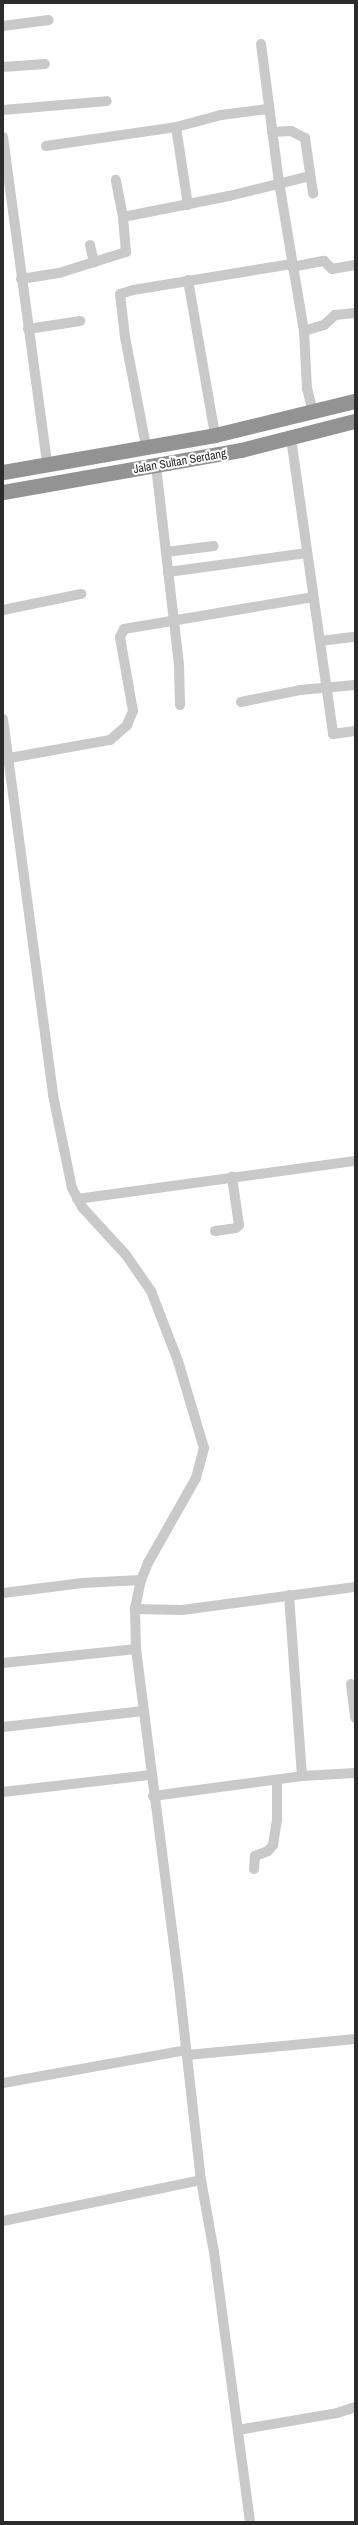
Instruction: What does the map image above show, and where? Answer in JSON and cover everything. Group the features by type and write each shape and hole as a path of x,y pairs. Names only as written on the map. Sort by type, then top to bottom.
{"highway":[{"name":"Jalan Sultan Serdang","path":"3,472 47,463 214,435 355,401"},
{"name":"Jalan Sultan Serdang","path":"3,492 241,450 355,422"}],"street":[{"path":"3,26 49,20"},
{"path":"261,44 268,109 292,265 304,331 307,388 313,412"},
{"path":"3,67 45,64"},
{"path":"3,110 107,101"},
{"path":"46,146 176,127 221,114 268,109"},
{"path":"176,127 188,205"},
{"path":"272,132 291,131 305,138 313,193"},
{"path":"3,137 47,463"},
{"path":"123,217 188,205 279,182 310,176"},
{"path":"21,279 40,277 94,263 127,250 116,180"},
{"path":"90,245 94,263"},
{"path":"146,446 119,296 133,290 188,280 292,265 324,261 332,269 355,265"},
{"path":"188,280 214,435"},
{"path":"304,331 324,325 335,315 355,313"},
{"path":"28,329 80,321"},
{"path":"291,438 333,734 355,731"},
{"path":"156,466 179,664 180,705"},
{"path":"166,552 214,546"},
{"path":"168,572 307,553"},
{"path":"3,610 81,594"},
{"path":"9,758 91,744 117,736 133,716 121,646 122,631 173,620 313,597"},
{"path":"320,641 353,637"},
{"path":"241,702 300,690 355,685"},
{"path":"3,719 53,1094 72,1188 77,1199 126,1255 151,1291 178,1362 204,1448 196,1478 148,1563 141,1580 135,1609 136,1649 201,2180 214,2252 250,2522"},
{"path":"77,1199 355,1161"},
{"path":"215,1231 236,1228 239,1225 232,1177"},
{"path":"3,1593 82,1583 141,1580"},
{"path":"135,1609 182,1610 355,1587"},
{"path":"289,1595 302,1776"},
{"path":"3,1663 136,1649"},
{"path":"351,1684 355,1718"},
{"path":"3,1727 143,1711"},
{"path":"153,1796 302,1776 355,1773"},
{"path":"3,1792 151,1775"},
{"path":"254,1869 255,1856 268,1851 273,1845 277,1819 277,1780"},
{"path":"3,2083 186,2052 355,2039"},
{"path":"3,2221 201,2180"},
{"path":"238,2430 337,2413 355,2407"}]}
